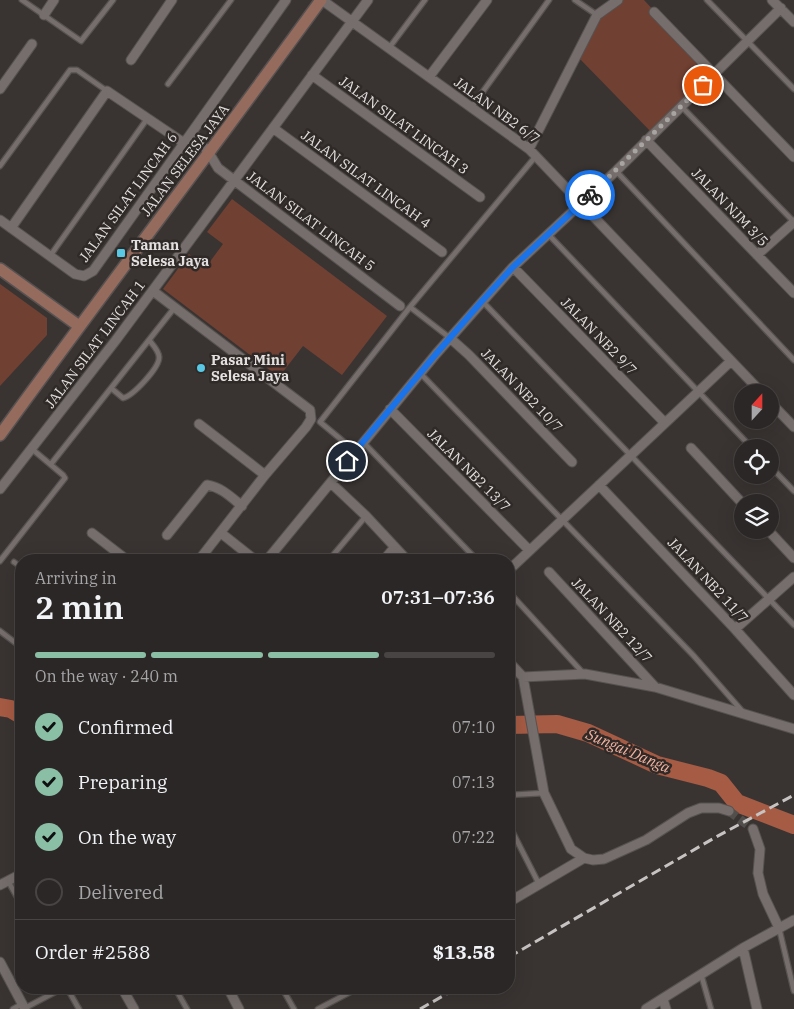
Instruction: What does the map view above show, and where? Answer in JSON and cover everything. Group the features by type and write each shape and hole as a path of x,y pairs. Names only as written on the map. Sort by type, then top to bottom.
{"street":[{"path":"44,15 54,0"},
{"path":"131,60 172,0"},
{"name":"JALAN SILAT LINCAH 6","path":"50,256 75,274 84,276 93,270 286,0"},
{"name":"JALAN NB2 6/7","path":"321,0 529,149 753,384"},
{"name":"JALAN SELESA JAYA","path":"0,435 321,0"},
{"name":"JALAN SILAT LINCAH 1","path":"0,489 152,290 368,0"},
{"path":"429,77 487,0"},
{"path":"529,149 596,14 618,0"},
{"path":"772,0 794,22"},
{"path":"272,554 331,483 362,442 513,267 616,171 781,8"},
{"path":"654,12 794,157"},
{"path":"0,89 32,44"},
{"name":"JALAN SILAT LINCAH 3","path":"312,74 480,197"},
{"path":"11,228 107,91 184,143"},
{"name":"JALAN SILAT LINCAH 4","path":"273,128 442,252"},
{"name":"JALAN SILAT LINCAH 6","path":"192,132 209,153"},
{"name":"JALAN NJM 3/5","path":"646,140 794,292"},
{"name":"JALAN SILAT LINCAH 5","path":"209,153 218,168 400,306"},
{"path":"0,220 50,256"},
{"path":"757,255 794,222"},
{"name":"JALAN NB2 9/7","path":"513,267 665,424"},
{"path":"0,269 79,326"},
{"path":"152,290 310,410 311,419 306,427 204,554"},
{"name":"JALAN NB2 10/7","path":"450,338 469,355 572,462"},
{"path":"515,564 731,361"},
{"name":"JALAN NB2 13/7","path":"390,409 530,550"},
{"path":"779,411 794,427"},
{"path":"199,424 265,476"},
{"path":"691,448 734,494"},
{"path":"331,483 366,516 400,554"},
{"name":"JALAN NB2 11/7","path":"599,485 735,629 794,695"},
{"path":"166,535 207,486 215,486 242,506"},
{"path":"92,533 119,554"},
{"path":"221,533 247,554"},
{"path":"776,539 794,558"},
{"path":"389,554 394,548"},
{"name":"JALAN NB2 12/7","path":"549,572 655,686"},
{"path":"735,629 794,577"},
{"path":"515,668 523,677 544,793 571,849 584,858 593,860 604,859 646,840 688,813 701,808 719,808 729,811"},
{"path":"523,677 585,674 655,686 794,729"},
{"path":"753,829 760,849 758,873 763,894 779,928"},
{"path":"515,898 584,858"},
{"path":"646,1009 742,948 794,920"},
{"path":"742,948 757,1009"},
{"path":"0,962 15,990"},
{"path":"17,994 24,1007"},
{"path":"125,994 134,1009"},
{"path":"231,994 239,1009"},
{"path":"663,999 666,1009"}],"lane":[{"path":"22,0 81,41 113,0"},
{"path":"168,84 231,0"},
{"path":"389,48 425,0"},
{"path":"472,108 549,0"},
{"path":"575,0 596,14"},
{"path":"707,0 794,89"},
{"path":"0,166 70,70 77,70 107,91"},
{"path":"681,106 794,222"},
{"path":"50,256 147,119"},
{"path":"355,451 320,422 410,307 536,156"},
{"path":"616,171 794,360"},
{"path":"548,234 743,439"},
{"path":"482,301 794,625"},
{"path":"50,464 175,307"},
{"path":"410,307 450,338"},
{"path":"111,388 123,398 128,397 134,393 159,363 159,356 149,340"},
{"path":"420,373 694,655 744,712"},
{"path":"362,442 471,554"},
{"path":"0,561 64,478 63,475 32,449"},
{"path":"779,475 794,491"},
{"path":"334,554 366,516"},
{"path":"515,598 585,674"},
{"path":"0,631 15,642"},
{"path":"515,795 544,793"},
{"path":"515,837 539,884"},
{"path":"4,883 15,897"},
{"path":"779,928 794,991"},
{"path":"701,974 710,1009"},
{"path":"13,1009 24,1007 51,994"},
{"path":"71,994 79,1009"},
{"path":"178,994 187,1009"},
{"path":"285,994 294,1009"},
{"path":"318,1009 347,994"}],"shaded area":[{"path":"620,0 644,0 715,77 654,135 579,58 598,14"},
{"path":"232,199 387,316 342,375 303,346 279,377 163,289 189,254 206,267 223,244 207,232"},
{"path":"0,284 47,318 47,335 0,386"}],"waterway":[{"name":"Sungai Danga","path":"0,707 15,711"},
{"name":"Sungai Danga","path":"515,725 557,724 588,733 657,765 721,783 737,803 794,825"}],"tunnel":[{"path":"729,811 753,829"}],"railway":[{"path":"515,954 716,837 794,795"},
{"path":"420,1009 446,994"}],"way so far":[{"path":"590,195 703,85"}],"place":[{"name":"Taman Selesa Jaya","path":"121,253"},
{"name":"Pasar Mini Selesa Jaya","path":"201,368"}],"route":[{"path":"347,461 436,354 513,267 590,195"}]}
